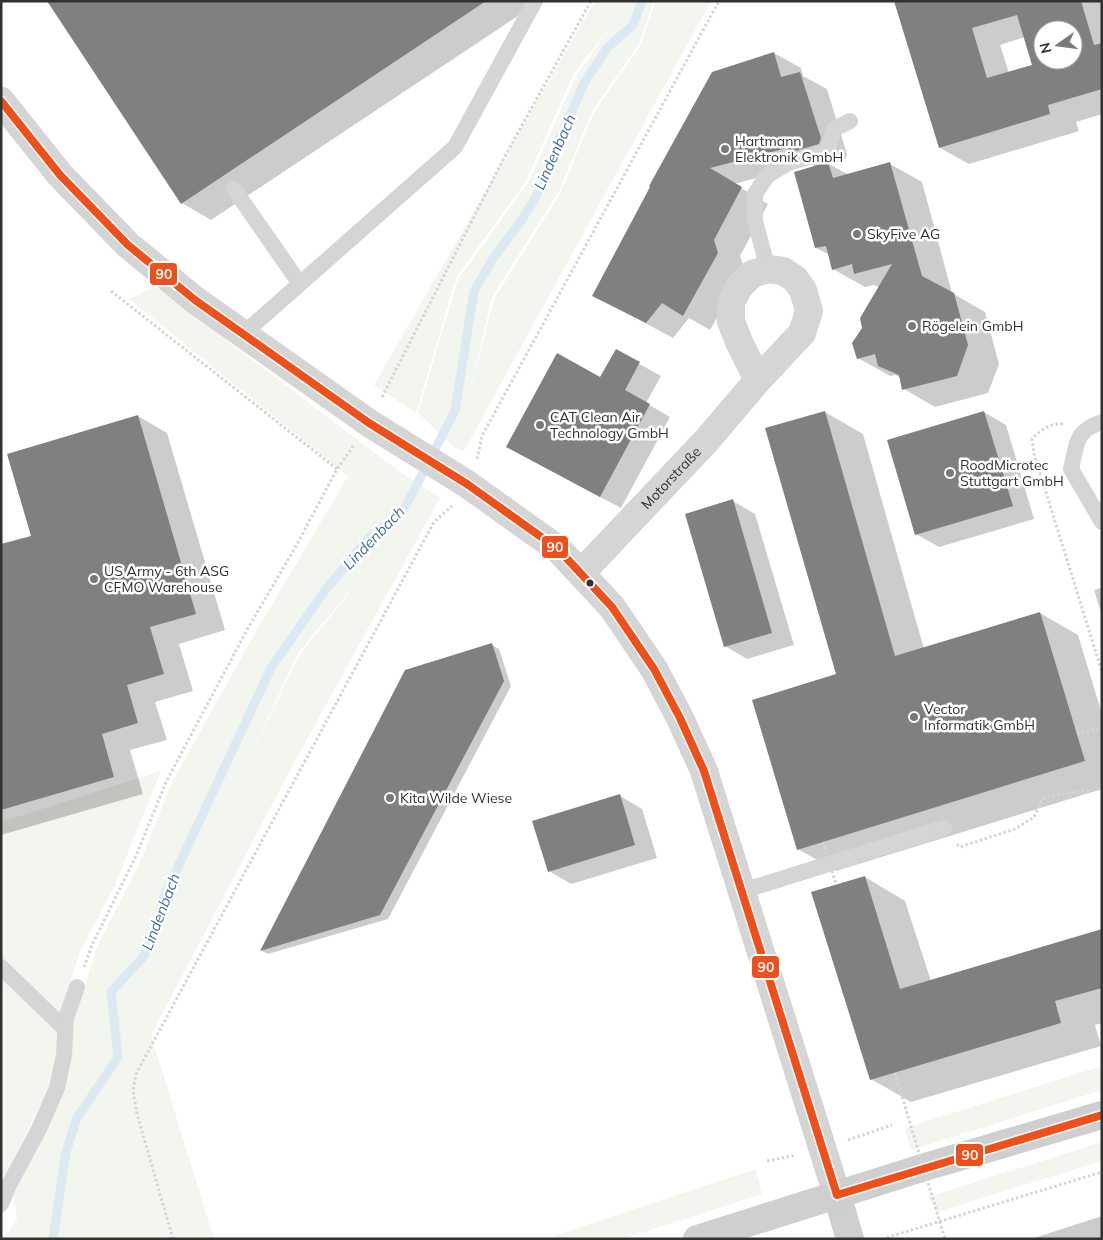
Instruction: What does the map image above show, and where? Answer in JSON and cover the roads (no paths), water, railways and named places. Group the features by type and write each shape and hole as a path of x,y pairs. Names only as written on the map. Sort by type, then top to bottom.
{"main road":[{"path":"697,1239 1102,1115"},
{"path":"837,1195 850,1239"}],"street":[{"path":"1,101 60,176 128,245 196,300 243,334 369,423 458,479 558,549 612,607 654,669 680,718 704,771 837,1195"},
{"path":"758,380 738,342 731,321 731,302 739,287 752,274 768,269"},
{"name":"Motorstraße","path":"581,573 707,440 758,380 802,333 809,311 803,290 795,279 783,271 768,269"}],"lane":[{"path":"243,334 455,147 535,1"},
{"path":"768,269 755,221 755,194 767,176 788,163 827,152 834,129 850,121"},
{"path":"234,189 300,284"},
{"path":"1095,424 1078,438 1071,469 1102,522"},
{"path":"742,891 944,828"},
{"path":"1,967 65,1029"},
{"path":"1,1204 39,1129 57,1088 64,1056 66,1018 77,987"}],"waterway":[{"name":"Lindenbach","path":"53,1239 66,1152 77,1118 118,1057 111,992 144,956 157,928 162,901 271,668 326,589 369,538 404,509 455,411 474,291 494,257 523,218 544,183 584,83 608,47 633,25 642,1"}],"place":[{"name":"Hartmann Elektronik GmbH","path":"725,149"},
{"name":"SkyFive AG","path":"857,234"},
{"name":"Rögelein GmbH","path":"912,326"},
{"name":"CAT Clean Air Technology GmbH","path":"540,425"},
{"name":"RoodMicrotec Stuttgart GmbH","path":"950,473"},
{"name":"US Army - 6th ASG CFMO Warehouse","path":"94,579"},
{"name":"Vector Informatik GmbH","path":"914,717"},
{"name":"Kita Wilde Wiese","path":"390,798"}]}
